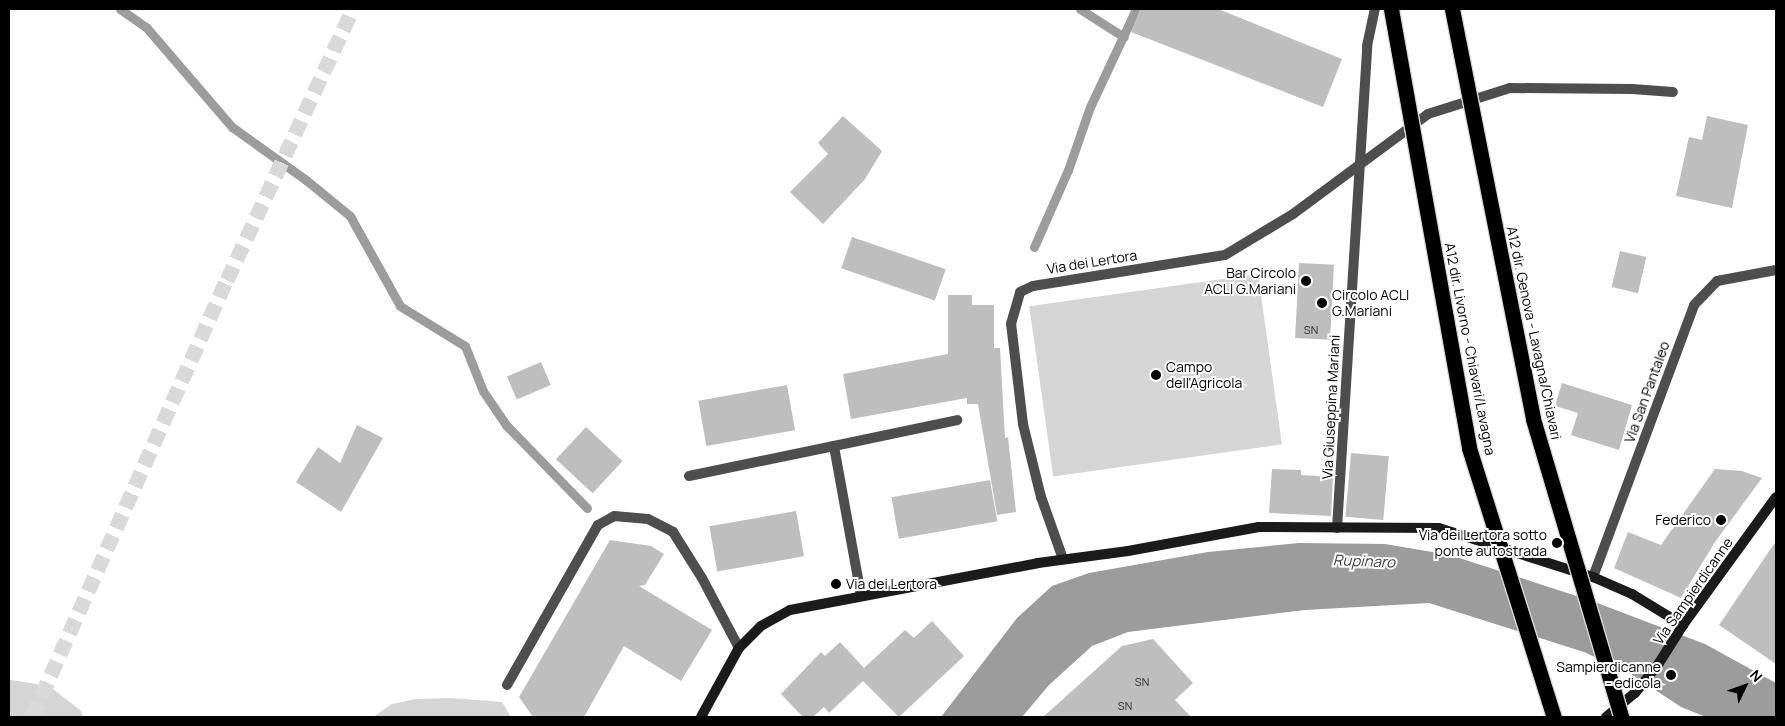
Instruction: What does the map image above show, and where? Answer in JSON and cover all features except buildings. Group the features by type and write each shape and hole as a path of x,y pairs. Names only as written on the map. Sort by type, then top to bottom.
{"highway":[{"name":"A12 dir. Livorno - Chiavari/Lavagna","path":"1392,9 1469,448 1554,717"},
{"name":"A12 dir. Genova - Lavagna/Chiavari","path":"1452,9 1533,419 1621,717"}],"main road":[{"name":"Via Sampierdicanne","path":"1606,717 1635,693 1659,663 1776,497"},
{"path":"701,717 739,648 761,626 790,610 861,595 1063,559 1128,551 1259,527 1439,528 1593,577 1632,594 1684,625"}],"street":[{"name":"Via Giuseppina Mariani","path":"1337,528 1358,168 1367,46 1375,9"},
{"path":"1358,168 1428,114 1510,88 1632,88 1673,92"},
{"name":"Via dei Lertora","path":"1063,559 1042,497 1023,424 1011,324 1020,292 1033,286 1225,254 1293,214 1358,168"},
{"name":"Via San Pantaleo","path":"1593,577 1694,305 1717,281 1776,270"},
{"path":"689,476 957,420"},
{"path":"834,446 861,595"},
{"path":"507,685 598,526 614,516 648,519 673,532 702,578 739,648"}],"shaded area":[{"name":"Campo dell'Agricola","path":"1258,274 1282,444 1053,476 1029,306"},
{"path":"9,681 49,686 80,710 84,717 9,716"},
{"path":"451,698 502,702 511,717 373,717 392,704 416,699"}],"water":[{"name":"Rupinaro","path":"1299,543 1385,544 1450,555 1592,601 1705,644 1776,683 1776,717 1706,717 1681,707 1631,674 1584,652 1429,603 1305,610 1128,632 1092,646 1049,685 1022,717 941,717 1017,618 1052,586 1089,573 1208,552"}],"waterway":[{"path":"120,9 146,27 232,127 306,180 350,216 400,306 465,346 483,391 506,425 587,508"},
{"path":"1080,9 1124,37"},
{"path":"1034,247 1068,170 1090,107 1136,9"}],"tunnel":[{"path":"32,717 227,280 353,9"}],"place":[{"name":"Bar Circolo ACLI G.Mariani","path":"1306,281"},
{"name":"Circolo ACLI G.Mariani","path":"1322,303"},
{"name":"Campo dell'Agricola","path":"1156,375"},
{"name":"Federico","path":"1721,520"},
{"name":"Via dei Lertora sotto ponte autostrada","path":"1557,543"},
{"name":"Via dei Lertora","path":"836,584"},
{"name":"Sampierdicanne - edicola","path":"1671,675"}]}
